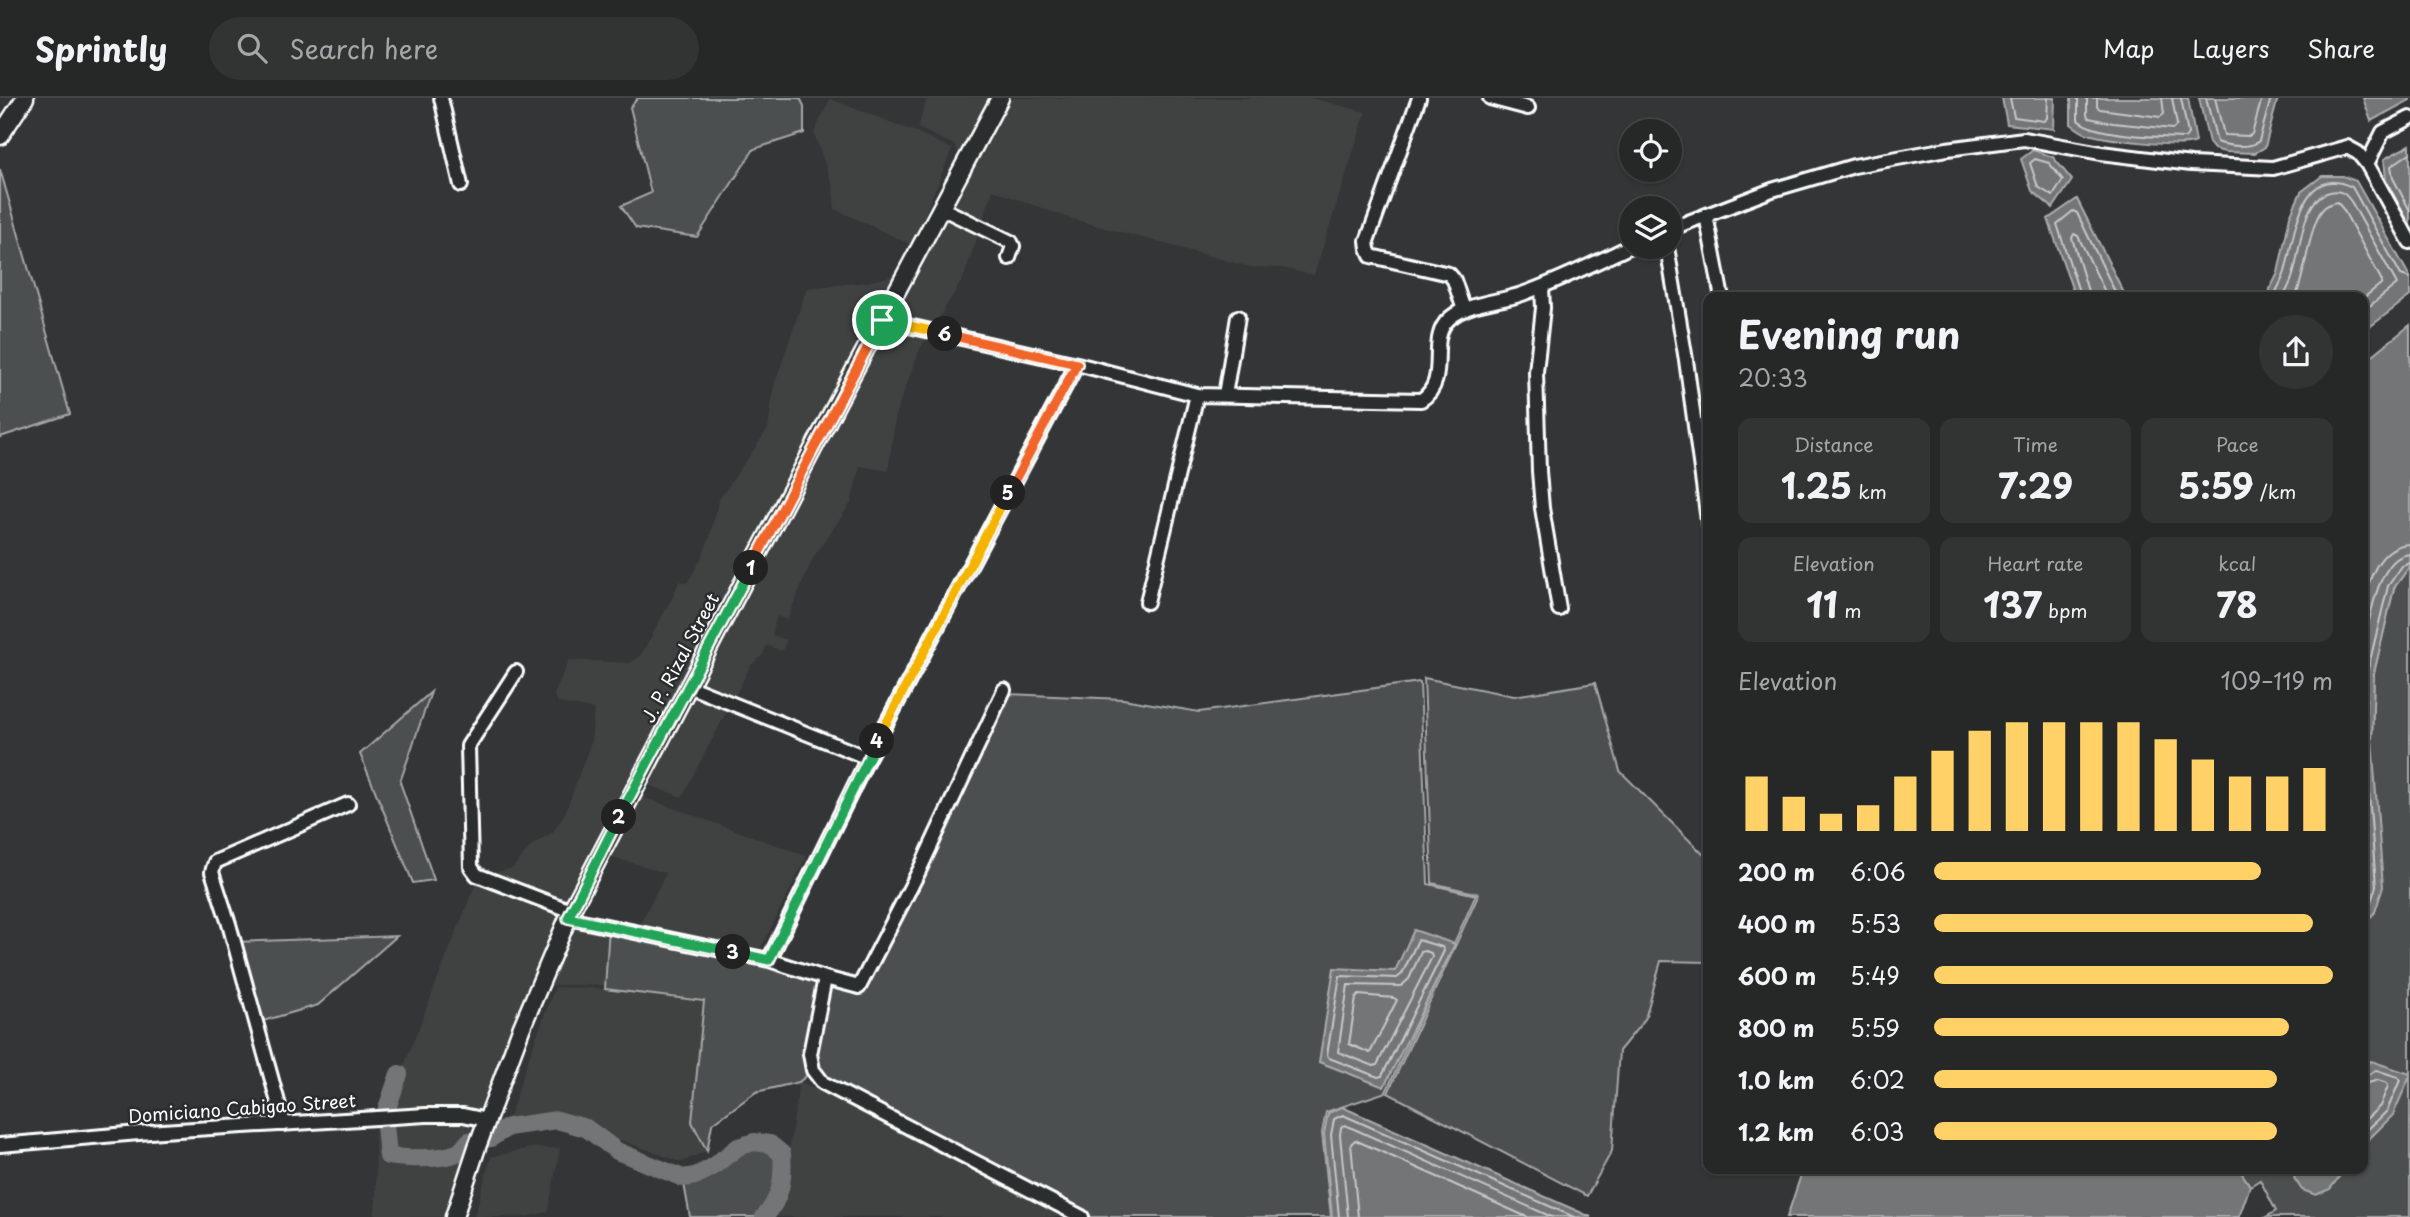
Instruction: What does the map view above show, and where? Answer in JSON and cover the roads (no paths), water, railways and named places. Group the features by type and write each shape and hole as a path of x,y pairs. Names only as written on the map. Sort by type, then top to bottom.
{"main road":[{"path":"0,136 25,98"},
{"name":"J. P. Rizal Street","path":"454,1217 525,1019 570,914 1000,98"}],"street":[{"path":"440,98 461,185"},
{"path":"1419,98 1367,241 1367,249 1371,256 1449,274 1454,280 1464,310"},
{"path":"1493,98 1528,108"},
{"path":"2367,164 2383,132 2410,118"},
{"path":"1682,224 1772,190 1854,166 1947,149 2024,139 2101,153 2178,162 2273,167 2347,147 2358,153 2367,164 2410,242"},
{"path":"941,208 1011,242 1013,246 1009,258"},
{"path":"1706,215 1721,292"},
{"path":"882,320 1077,364 1198,395 1421,400 1431,393 1437,381 1440,334 1451,316 1542,287 1619,252"},
{"path":"1669,259 1703,484"},
{"path":"1542,287 1543,307 1536,372 1539,471 1542,508 1559,609"},
{"path":"1226,395 1238,317"},
{"path":"769,960 868,758 1077,364"},
{"path":"1147,602 1198,395"},
{"path":"516,672 468,746 472,870 477,875 570,914 769,960 859,987 919,871 1004,690"},
{"path":"688,686 868,758"},
{"path":"284,1124 212,872 213,866 215,862 348,804"},
{"path":"825,978 810,1054 813,1070 823,1083 1082,1217"},
{"name":"Domiciano Cabigao Street","path":"0,1144 426,1115 463,1115 482,1133"}],"water":[{"path":"2002,98 2055,98 2054,129 2007,124"},
{"path":"2071,98 2188,98 2196,142 2159,144 2085,133 2071,124"},
{"path":"2199,98 2278,98 2265,147 2255,153 2214,149 2209,143"},
{"path":"2363,98 2410,98 2410,100 2371,121"},
{"path":"2410,145 2410,226 2386,180 2384,159"},
{"path":"2033,150 2053,157 2072,180 2053,208 2032,191 2021,159"},
{"path":"2322,176 2343,176 2356,181 2410,277 2410,296 2368,328 2368,292 2268,292 2278,273 2290,216 2301,192"},
{"path":"2077,199 2124,292 2073,292 2048,219"},
{"path":"2410,325 2410,566 2394,588 2374,673 2372,740 2383,887 2375,912 2368,920 2368,359"},
{"path":"1414,930 1455,944 1384,1087 1319,1062 1334,968 1395,971"},
{"path":"2371,1061 2410,1076 2393,1115 2368,1140 2368,1066"},
{"path":"1342,1107 1591,1217 1332,1217 1324,1134 1328,1113"},
{"path":"1801,1174 2242,1174 2250,1186 2239,1217 1787,1217"},
{"path":"2297,1174 2341,1174 2330,1189 2316,1195 2302,1190 2294,1178"}],"waterway":[{"path":"385,1114 399,1074"},
{"path":"385,1124 388,1156 423,1158 457,1153 469,1141 491,1138 508,1127 557,1120 586,1128 617,1151 683,1178 695,1176 711,1168 738,1147 754,1142 770,1144 782,1154 782,1171 778,1195 764,1217"}]}
